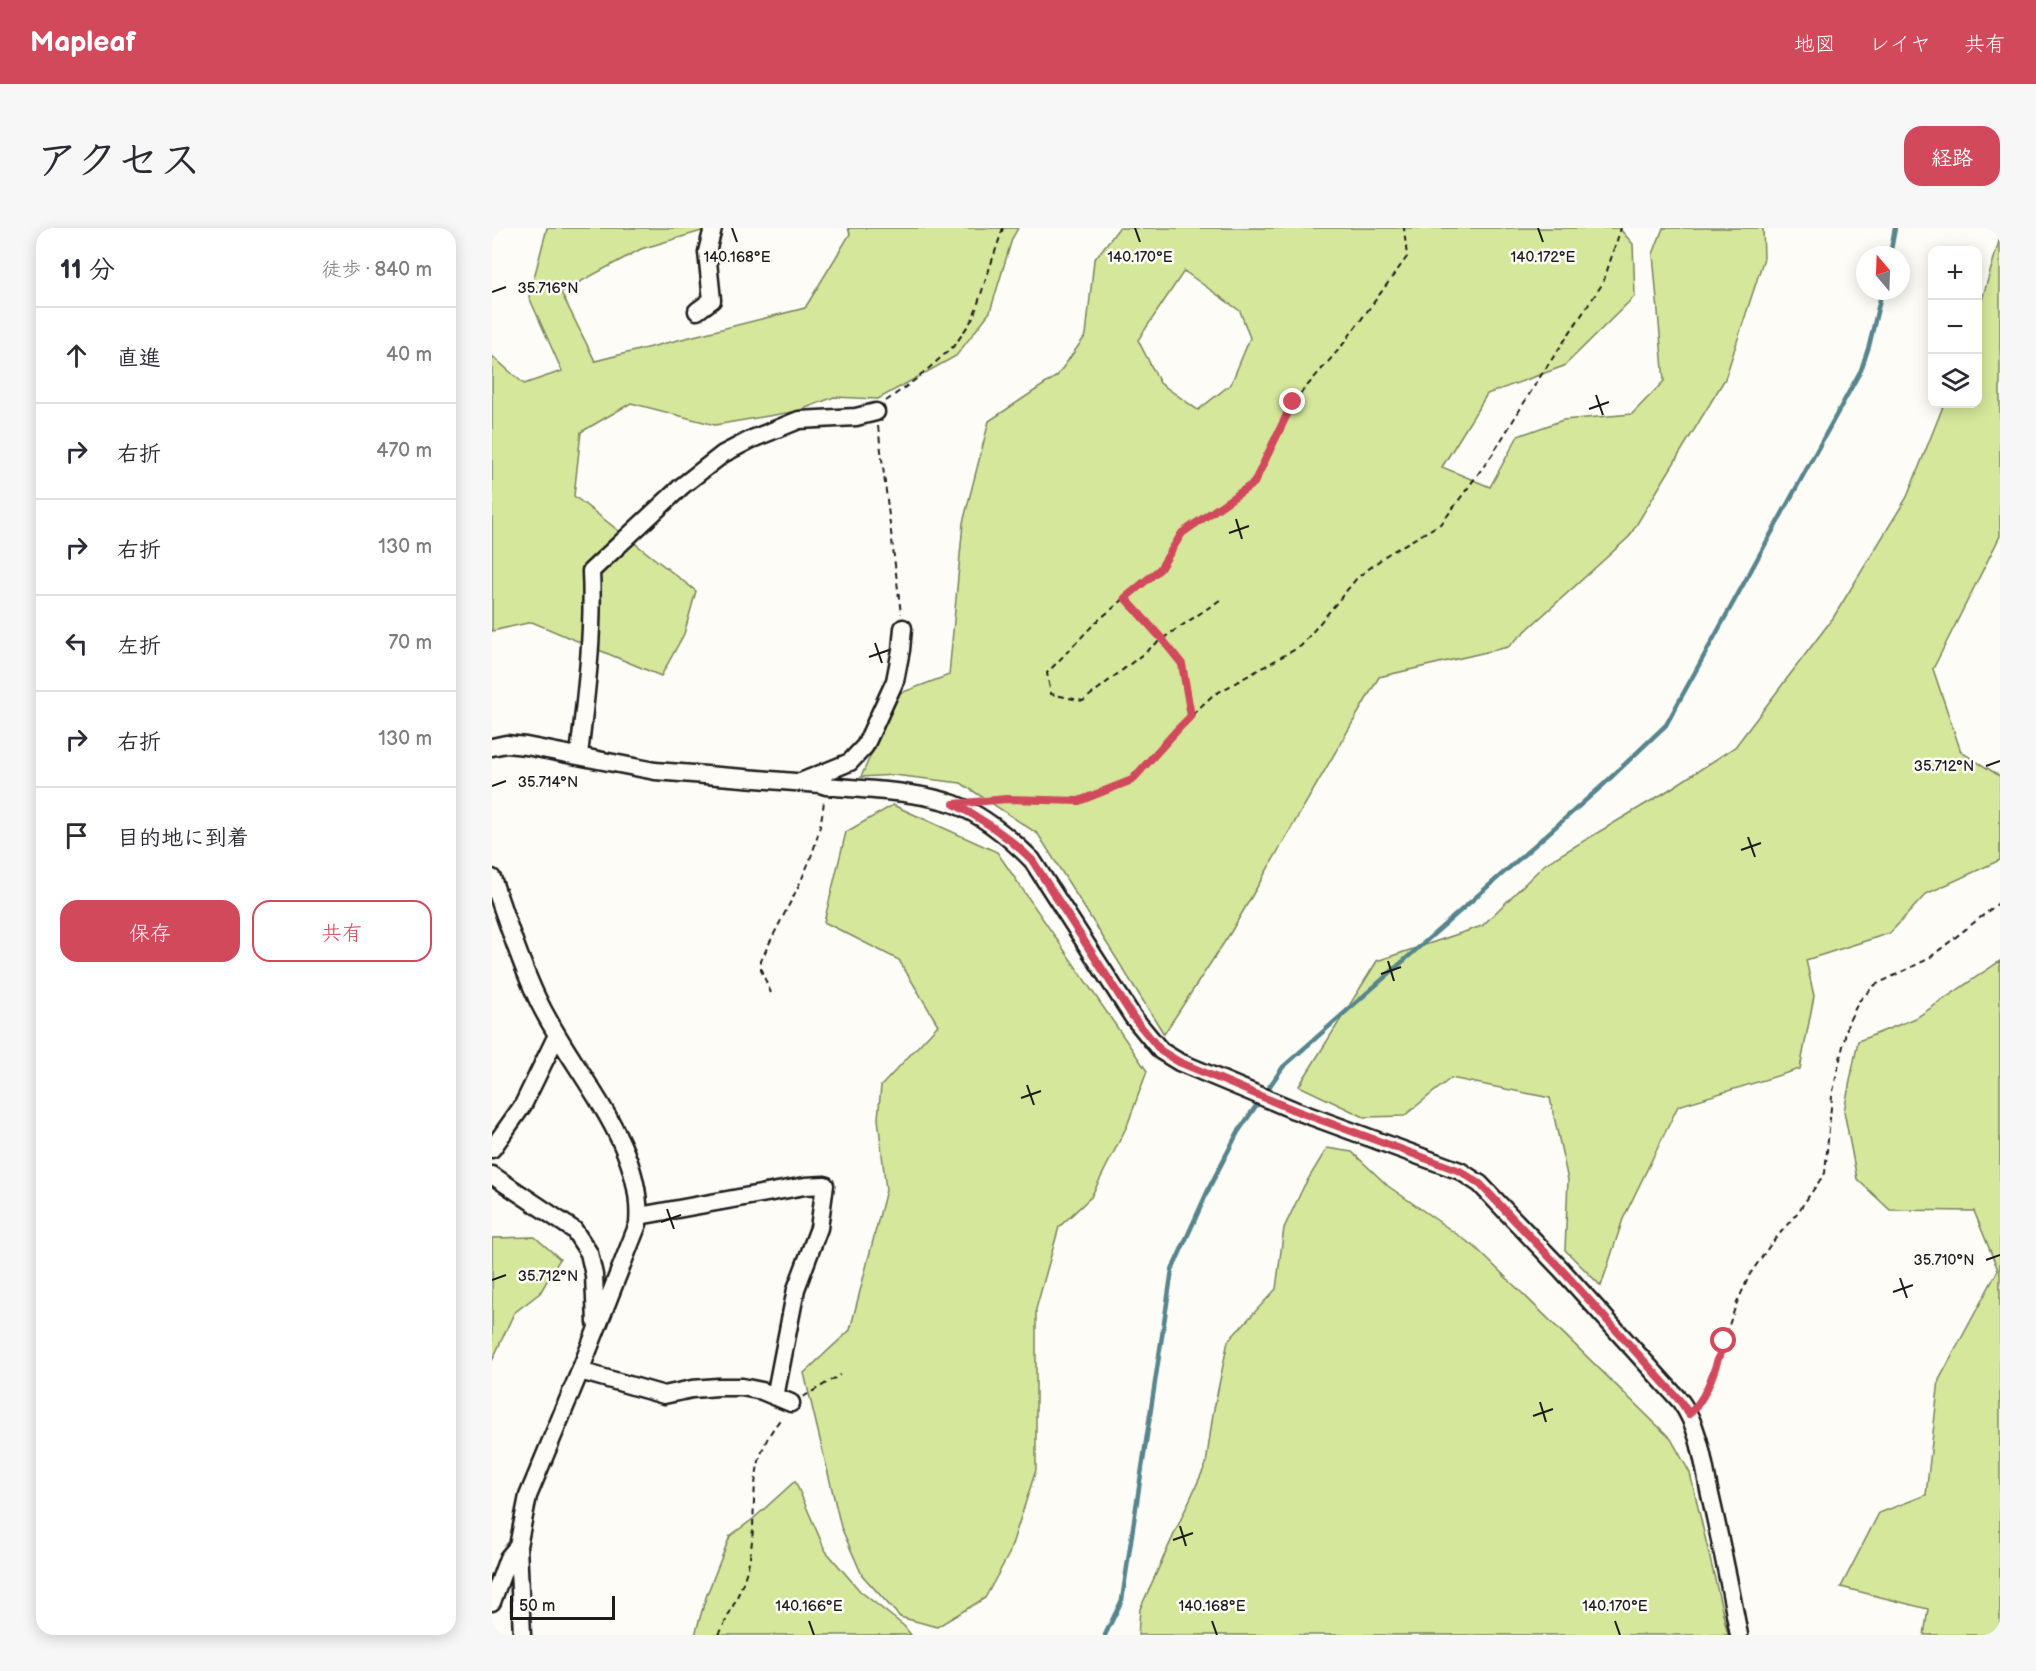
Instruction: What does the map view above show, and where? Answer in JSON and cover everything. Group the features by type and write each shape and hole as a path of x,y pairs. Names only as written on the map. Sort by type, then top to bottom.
{"street":[{"path":"698,311 712,300 707,252 713,228"},
{"path":"579,756 592,615 591,571 682,486 723,454 752,439 799,420 856,417 876,412"},
{"path":"799,782 850,762 865,746 895,681 902,651 903,628"},
{"path":"492,747 506,744 526,746 655,771 820,784 923,797 954,804 1013,841 1032,860 1133,1017 1161,1051 1179,1062 1294,1110 1460,1171 1480,1184 1561,1269 1681,1402 1689,1414 1700,1447 1739,1635"},
{"path":"492,878 537,999 618,1136 628,1157 637,1185 639,1216 638,1224 596,1331 528,1496 518,1546 522,1635"},
{"path":"492,1149 523,1105 557,1035"},
{"path":"492,1175 574,1230 589,1253 594,1275 596,1331"},
{"path":"580,1371 664,1395 692,1389 742,1388 762,1391 783,1400 796,1289 819,1228 825,1185 805,1186 639,1216"},
{"path":"492,1602 508,1558 518,1546"}],"path":[{"path":"903,628 876,412 880,406 919,377 955,345 973,318 1003,228"},
{"path":"1220,600 1162,639 1083,701 1051,694 1047,673 1095,623 1160,569 1182,533 1254,483 1293,402 1341,347 1407,257 1404,228"},
{"path":"954,804 1006,799 1079,801 1132,780 1179,728 1212,696 1301,646 1357,578 1388,554 1442,523 1492,455 1538,380 1603,283 1622,228"},
{"path":"1125,598 1182,664 1191,716"},
{"path":"771,993 761,970 761,961 809,865 823,813 826,786"},
{"path":"1689,1414 1704,1398 1736,1305 1750,1274 1825,1173 1832,1096 1848,1023 1859,1001 1875,985 1928,959 2000,902"},
{"path":"719,1635 745,1579 752,1549 753,1508 758,1466 783,1400 840,1375"}],"green space":[{"path":"547,228 702,228 702,231 641,249 561,292 595,361 805,308 850,234 848,228 1018,228 1012,239 990,312 956,356 878,399 834,397 798,411 715,425 631,403 581,432 574,496 696,591 684,634 661,676 532,622 492,631 492,356 524,384 562,371 529,297"},
{"path":"1119,228 1619,228 1633,244 1635,296 1564,366 1487,394 1442,467 1490,487 1518,436 1563,420 1632,414 1664,381 1653,254 1663,228 1763,228 1764,258 1725,379 1629,537 1508,647 1379,677 1231,932 1164,1034 1038,834 961,783 894,775 861,777 898,694 949,675 963,523 989,421 1057,376 1086,335 1094,260","holes":["1184,271 1240,311 1250,338 1231,384 1198,410 1160,383 1138,340"]},
{"path":"2000,238 2000,536 1933,669 1961,752 2000,776 2000,860 1926,894 1890,933 1806,960 1814,996 1800,1069 1678,1106 1623,1219 1601,1286 1565,1250 1568,1180 1550,1098 1451,1078 1404,1116 1364,1117 1299,1086 1377,961 1482,926 1545,864 1664,793 1735,747 1833,618 1907,497 1942,408 1982,408 1982,299"},
{"path":"893,805 997,852 1147,1071 1127,1126 1091,1197 1059,1227 1036,1309 1036,1470 1009,1554 985,1598 937,1627 900,1617 862,1575 841,1527 804,1373 850,1330 886,1190 878,1118 881,1086 938,1025 899,960 824,922 846,832"},
{"path":"2000,961 2000,1635 1924,1635 1928,1609 1841,1587 1879,1513 1926,1495 1939,1380 1998,1270 1974,1211 1890,1210 1857,1179 1844,1111 1858,1041 1916,1018"},
{"path":"1327,1148 1352,1152 1388,1186 1475,1247 1671,1439 1690,1473 1728,1635 1138,1635 1140,1609 1206,1464 1213,1414 1228,1341 1276,1289 1284,1228 1304,1186"},
{"path":"535,1237 560,1259 540,1293 514,1313 492,1361 492,1238"},
{"path":"795,1481 825,1550 860,1591 904,1626 911,1635 695,1635 706,1597 730,1536 753,1519"}],"waterway":[{"path":"1892,246 1895,228"},
{"path":"1265,1093 1283,1067 1603,785 1666,725 1861,370 1880,300"},
{"path":"1105,1635 1122,1600 1172,1270 1210,1186 1238,1132 1260,1100"}],"route":[{"path":"1293,402 1254,483 1182,533 1160,569 1125,598 1182,664 1191,716 1132,780 1079,801 1006,799 954,804 1013,841 1032,860 1133,1017 1161,1051 1179,1062 1294,1110 1460,1171 1480,1184 1561,1269 1681,1402 1689,1414 1704,1398 1724,1341"}]}
